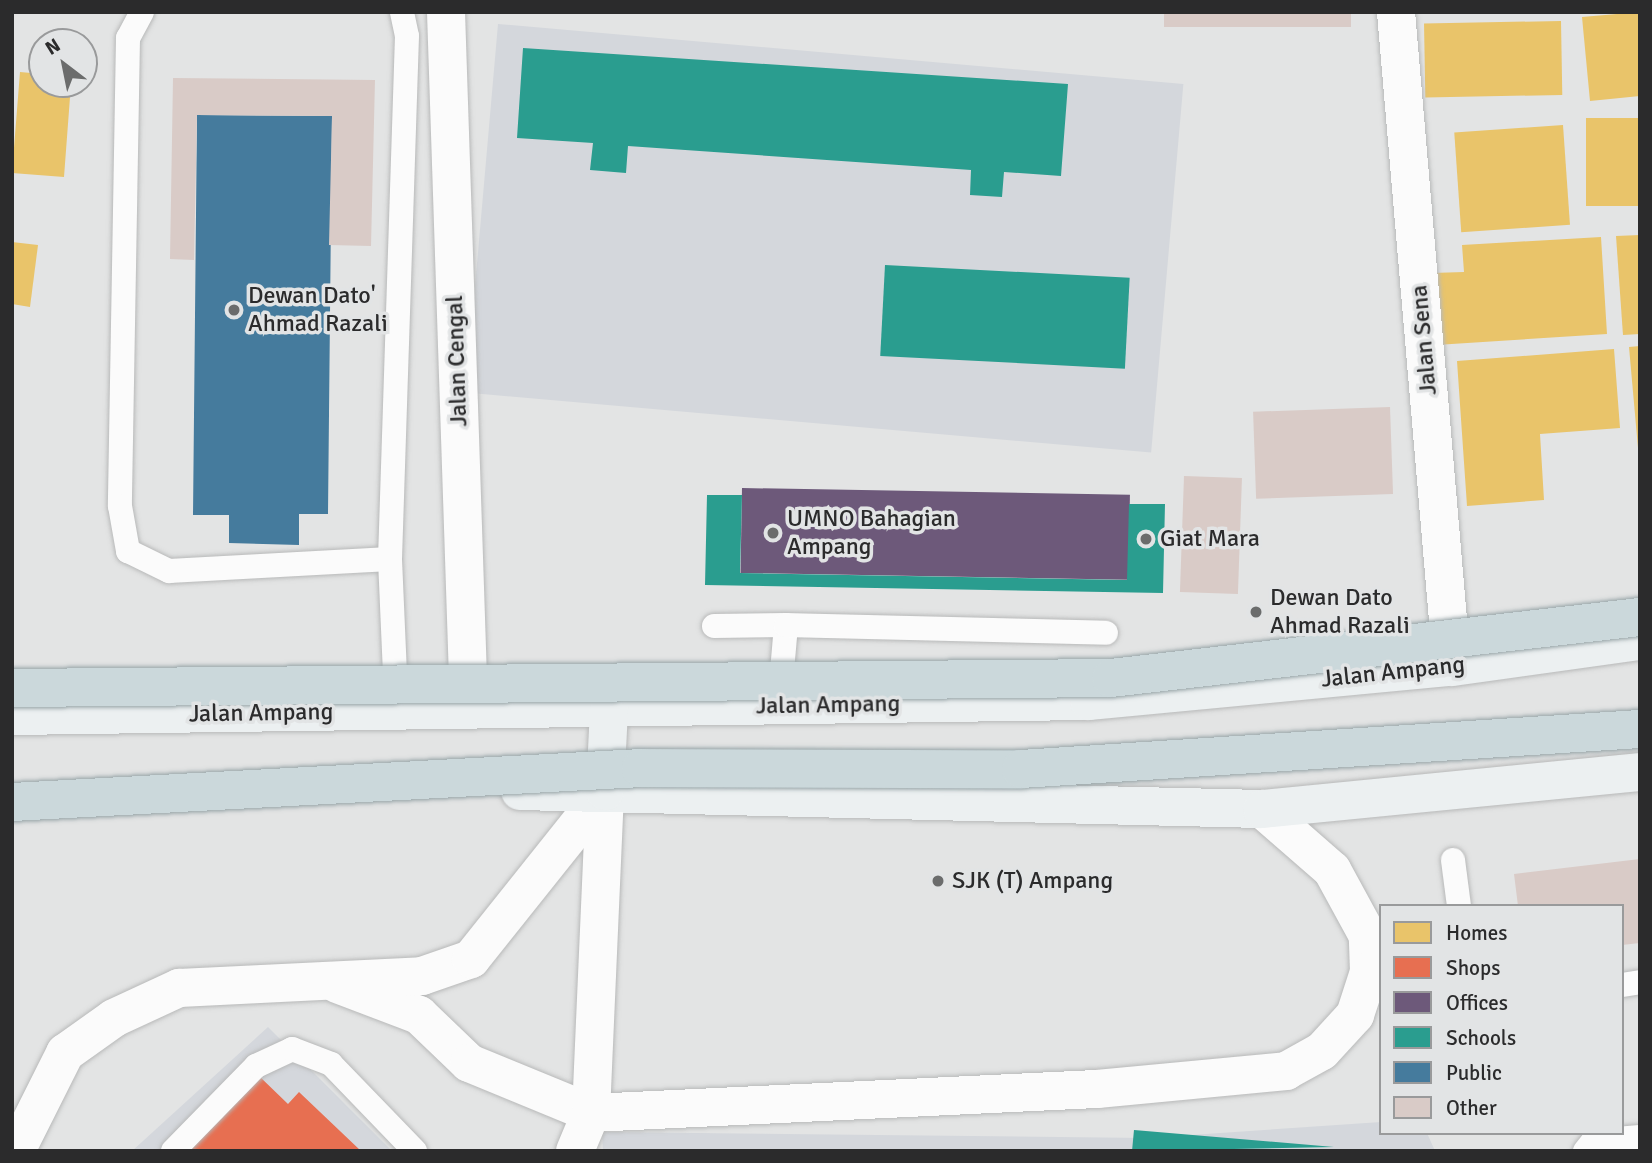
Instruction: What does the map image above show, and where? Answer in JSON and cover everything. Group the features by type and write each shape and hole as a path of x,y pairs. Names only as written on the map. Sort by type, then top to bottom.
{"highway":[{"path":"12,688 1111,678 1640,617"},
{"path":"12,802 641,768 1021,769 1640,729"}],"main road":[{"name":"Jalan Ampang","path":"12,716 1089,701 1452,667 1640,642"},
{"path":"606,791 609,708"},
{"path":"12,788 606,791 1262,809 1640,772"}],"street":[{"name":"Jalan Cengal","path":"446,12 469,709"},
{"name":"Jalan Sena","path":"1396,12 1452,667"},
{"path":"16,1151 65,1053 114,1018 179,988 240,981 337,984 422,976 471,959 606,791"},
{"path":"575,1151 591,1113 606,791"},
{"path":"337,984 419,1015 469,1063 591,1113 1097,1089 1286,1071 1322,1051 1356,1015 1369,972 1368,936 1332,870 1262,809"}],"lane":[{"path":"142,12 128,38 120,506 128,551 169,571 390,559"},
{"path":"397,711 390,559 407,36 402,12"},
{"path":"779,705 786,625"},
{"path":"714,626 786,625 1106,633"},
{"path":"1453,860 1459,904"},
{"path":"173,1151 256,1066 292,1049 331,1064 415,1151"},
{"path":"1585,1151 1594,1141 1640,1137"}],"shaded area":[{"path":"498,24 1183,84 1151,453 466,393"},
{"path":"268,1027 392,1151 132,1151"},
{"path":"1379,1122 1379,1135 1428,1135 1435,1151 603,1151 602,1132 1146,1138"}],"building: Homes":[{"path":"1640,12 1640,96 1590,101 1582,17"},
{"path":"1561,21 1562,95 1425,97 1424,23"},
{"path":"20,72 28,73 28,98 70,98 64,177 12,173"},
{"path":"1586,118 1640,118 1640,206 1586,206"},
{"path":"1563,125 1570,225 1461,232 1454,133"},
{"path":"1640,235 1640,334 1623,335 1616,236"},
{"path":"1601,237 1607,334 1436,345 1432,273 1464,272 1462,245"},
{"path":"12,242 38,245 30,307 12,304"},
{"path":"1640,346 1640,448 1638,448 1629,347"},
{"path":"1614,349 1620,428 1540,434 1544,500 1467,506 1457,361"}],"building: Shops":[{"path":"258,1075 288,1104 299,1092 361,1151 183,1151"}],"building: Offices":[{"path":"742,488 1130,495 1128,580 741,573"}],"building: Schools":[{"path":"523,48 1068,84 1061,176 1004,172 1002,197 970,195 971,170 628,146 626,173 590,170 593,143 517,138"},
{"path":"885,265 1130,278 1125,369 880,356"},
{"name":"Giat Mara","path":"707,495 742,495 740,573 1127,580 1129,504 1165,504 1163,593 705,585"},
{"path":"1134,1130 1334,1147 1132,1151"}],"building: Public":[{"path":"197,115 332,116 328,514 299,514 299,545 229,543 229,515 193,515"}],"building: Other":[{"path":"1164,12 1351,12 1351,27 1164,27"},
{"path":"173,78 375,80 371,246 329,245 332,116 197,115 194,260 170,259"},
{"path":"1390,407 1393,494 1256,499 1253,412"},
{"path":"1184,476 1242,478 1238,594 1180,592"},
{"path":"1640,859 1640,943 1624,945 1624,904 1518,904 1514,874"}],"place":[{"name":"Dewan Dato' Ahmad Razali","path":"234,310"},
{"name":"UMNO Bahagian Ampang","path":"773,533"},
{"name":"Giat Mara","path":"1146,539"},
{"name":"Dewan Dato Ahmad Razali","path":"1256,612"},
{"name":"SJK (T) Ampang","path":"938,881"}]}
